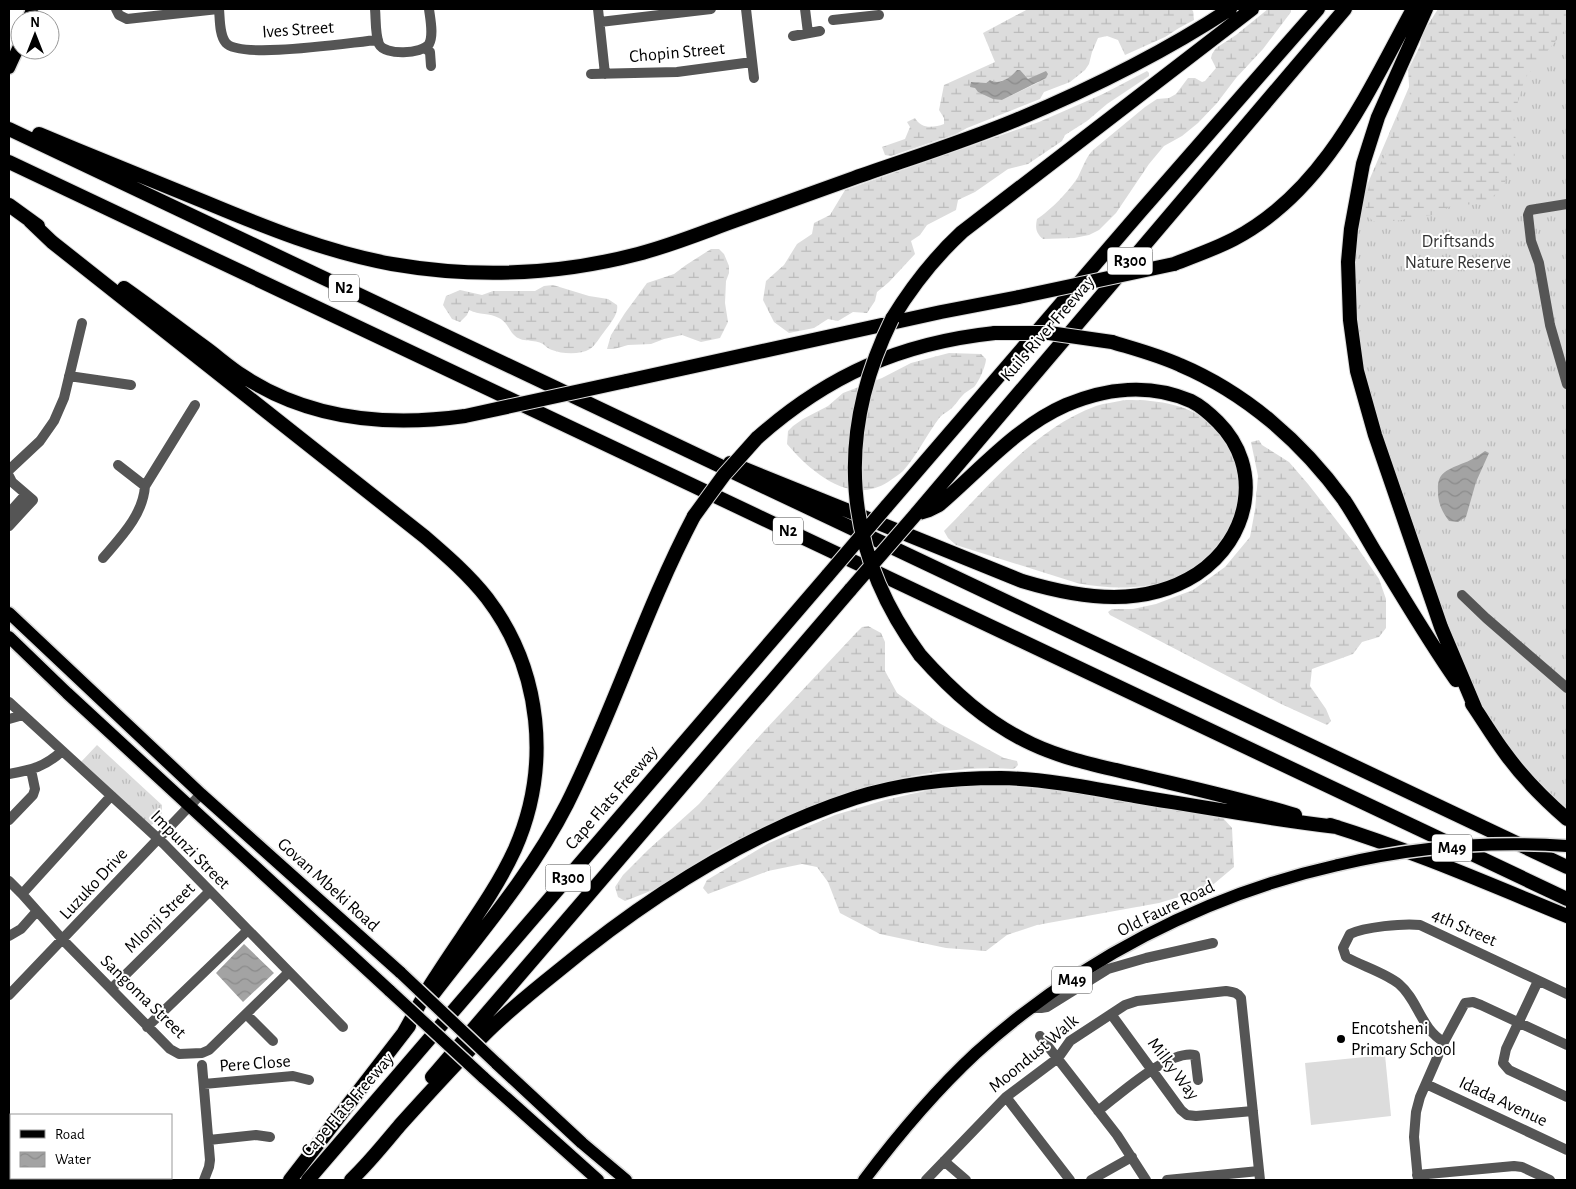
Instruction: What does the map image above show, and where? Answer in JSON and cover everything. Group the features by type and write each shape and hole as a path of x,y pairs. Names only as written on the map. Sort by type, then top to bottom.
{"highway":[{"path":"9,122 263,226 326,248 383,262 427,269 504,272 547,270 611,260 667,246 984,132 1062,100 1104,80 1190,34 1230,9"},
{"path":"1252,9 962,232 942,251 906,297 892,319 875,357 860,407 856,433 854,459 858,512 870,563 880,590 894,616 920,655 947,685 968,704 1031,744 1068,758 1257,803 1374,838 1433,860 1567,916"},
{"name":"Kuils River Freeway","path":"886,508 1146,205 1318,9"},
{"name":"Kuils River Freeway","path":"916,514 1345,9"},
{"path":"9,205 59,239 243,376 279,396 317,410 361,419 410,421 465,416 941,312 1174,264 1235,238 1289,201 1314,176 1344,135 1413,9"},
{"path":"1426,9 1378,116 1363,164 1351,229 1348,262 1350,320 1357,371 1375,435 1441,627 1476,710"},
{"name":"N2","path":"9,129 1567,867"},
{"name":"N2","path":"9,162 1567,899"},
{"path":"30,221 52,242 433,543 461,568 488,599 516,646 530,689 536,731 536,769 532,797 525,823 514,850 497,882 434,979 403,1034"},
{"path":"290,1180 518,883 555,827 586,763 671,561 694,516 724,475 757,438 810,396 848,374 883,358 944,340 995,333 1049,332 1112,342 1150,353 1180,365 1223,387 1261,413 1309,457 1345,502 1450,671 1497,742 1521,773 1567,819"},
{"path":"680,447 743,467 1022,580 1054,590 1087,596 1140,596 1173,587 1204,569 1222,552 1237,530 1245,505 1246,479 1236,443 1226,430 1192,402 1175,395 1154,391 1134,389 1109,391 1083,398 1047,415 998,450 939,505 916,514"},
{"name":"Cape Flats Freeway","path":"308,1180 886,508"},
{"name":"R300","path":"344,1180 916,514"},
{"path":"351,1180 487,1032 539,986 600,937 640,908 726,855 790,824 839,804 887,790 924,783 1002,778 1066,784 1337,827"}],"main road":[{"name":"Govan Mbeki Road","path":"9,613 201,794 401,974 575,1136 626,1180"},
{"name":"Govan Mbeki Road","path":"9,637 188,806 598,1180"},
{"name":"Old Faure Road","path":"864,1180 892,1143 938,1091 981,1049 1032,1008 1094,965 1148,934 1192,913 1266,884 1338,865 1397,854 1455,847 1508,845 1567,846"}],"street":[{"path":"116,9 119,15 127,19 219,9"},
{"name":"Ives Street","path":"219,9 224,39 227,44 234,47 270,51 378,40"},
{"path":"375,9 378,40 383,48 392,52 419,50 425,48 430,43 428,9"},
{"name":"Chopin Street","path":"598,9 605,74"},
{"path":"600,22 711,9"},
{"path":"746,9 754,78"},
{"path":"805,9 808,33"},
{"path":"833,20 863,13 879,14"},
{"path":"793,36 820,31"},
{"path":"425,48 430,52 431,66"},
{"name":"Chopin Street","path":"591,74 677,72 752,62"},
{"path":"1567,204 1530,210 1528,215 1531,240 1539,263 1550,325 1567,384"},
{"path":"9,470 34,448 47,432 62,404 82,323"},
{"path":"69,376 131,385"},
{"path":"103,558 118,542 138,511 142,503 145,486 195,404"},
{"path":"118,466 145,486"},
{"path":"9,476 30,497"},
{"path":"9,513 30,497"},
{"path":"9,526 30,497"},
{"path":"1462,595 1567,688"},
{"name":"Impunzi Street","path":"9,702 158,839 343,1027"},
{"path":"9,719 23,715"},
{"path":"9,774 31,770 47,763 62,751"},
{"path":"9,820 33,795 34,788 31,770"},
{"name":"Luzuko Drive","path":"9,995 201,794"},
{"path":"22,894 112,796"},
{"name":"Sangoma Street","path":"9,881 63,940 147,1027 175,1053 202,1053 209,1050 289,972"},
{"name":"Mlonji Street","path":"111,989 210,892"},
{"path":"9,936 21,929 37,911"},
{"name":"4th Street","path":"1444,1042 1430,1031 1397,983 1346,957 1343,948 1350,934 1371,928 1407,924 1420,925 1567,994"},
{"path":"147,1027 248,930"},
{"path":"1032,1008 1047,1006 1108,969 1133,961 1213,942"},
{"path":"1538,981 1504,1054 1505,1066 1509,1070 1567,1097"},
{"name":"Moondust Walk","path":"926,1180 1006,1097 1058,1058 1070,1041 1111,1014 1125,1006 1148,999 1226,991 1238,994 1243,1008 1260,1176"},
{"path":"1550,1180 1522,1167 1514,1166 1417,1178 1414,1126 1418,1105 1444,1042 1462,1006 1468,1002 1482,1005 1567,1045"},
{"path":"246,1014 273,1041"},
{"name":"Milky Way","path":"1111,1014 1181,1110 1187,1115 1196,1116 1253,1111"},
{"path":"1040,1036 1132,1157 1146,1180"},
{"path":"1098,1111 1152,1070 1174,1057 1195,1055 1198,1080"},
{"path":"202,1065 209,1140 209,1167 204,1180"},
{"name":"Pere Close","path":"204,1084 293,1076 308,1080"},
{"name":"Idada Avenue","path":"1426,1084 1567,1150"},
{"path":"1006,1097 1070,1180"},
{"path":"209,1140 256,1135 270,1137"},
{"path":"1091,1180 1132,1157"},
{"path":"944,1161 966,1180"},
{"path":"1167,1180 1260,1176"}],"green space":[{"path":"1028,9 1191,9 1194,20 1165,37 1125,55 1118,40 1107,36 1098,38 1085,70 1070,82 1044,92 1040,99 956,134 891,156 885,155 882,147 905,139 910,127 907,122 915,118 918,122 928,127 944,124 944,118 939,110 944,85 995,62 983,33","holes":["1015,73 1039,82 1002,100 977,90 971,83 986,83 990,80 1000,81 1007,79"]},
{"path":"1268,9 1291,9 1291,12 1263,49 1236,78 1217,103 1198,123 1182,136 1164,146 1149,164 1116,213 1099,230 1089,235 1074,238 1043,239 1037,232 1037,219 1070,188 1093,150 1145,107 1157,99 1169,98 1176,94 1188,78 1195,78 1202,82 1205,81 1216,68 1211,58 1216,48 1236,35"},
{"path":"1438,9 1567,9 1567,30 1564,31 1525,78 1514,115 1516,146 1514,161 1502,189 1483,204 1453,205 1433,215 1395,221 1373,221 1367,214 1366,205 1370,184 1390,146 1390,139 1404,105 1410,98 1408,70 1420,46 1422,34"},
{"name":"Driftsands Nature Reserve","path":"1567,9 1567,815 1498,743 1450,633 1404,504 1359,357 1347,232 1421,59"},
{"path":"1147,71 1149,76 1065,135 1062,141 1028,164 1008,169 975,192 958,200 956,210 927,225 920,235 911,241 915,254 877,292 875,301 867,313 853,312 838,321 828,319 814,328 789,333 774,322 763,300 766,281 784,265 797,244 812,234 814,223 830,215 845,190 1039,122 1103,94"},
{"path":"711,249 719,249 724,254 729,266 725,303 728,322 720,338 701,342 682,335 651,344 628,345 607,349 611,335 647,283 674,274"},
{"path":"553,285 589,296 608,299 617,305 617,312 613,319 596,344 590,349 576,353 566,353 549,349 543,344 517,337 496,316 469,310 460,322 452,319 443,305 446,296 460,290 482,295 493,291 535,291 544,286"},
{"path":"949,353 981,354 986,359 980,378 974,387 940,417 903,471 888,482 874,488 860,490 846,488 819,475 787,444 788,431 793,426 828,406 843,393 882,378 911,363"},
{"path":"1126,400 1151,401 1175,405 1197,414 1217,429 1232,451 1238,479 1237,507 1224,540 1204,561 1179,577 1148,586 1124,588 1101,586 1077,583 956,545 948,538 944,531 1014,460 1052,429 1096,406"},
{"path":"1259,440 1262,445 1289,462 1308,484 1355,544 1379,579 1386,599 1386,628 1379,637 1362,642 1353,654 1312,669 1310,686 1326,709 1331,721 1327,725 1279,703 1110,615 1108,612 1112,609 1133,609 1156,604 1193,590 1225,567 1250,537 1258,476 1251,442"},
{"path":"868,626 881,633 885,642 885,671 897,693 939,723 1004,758 1017,761 1018,765 1014,769 975,769 937,772 899,779 862,789 790,815 755,831 721,848 653,890 625,901 618,897 615,887 623,875 699,804 856,633 862,627"},
{"path":"97,745 162,805 162,813 153,824 148,826 80,763"},
{"path":"998,785 1056,790 1223,818 1232,828 1234,867 1209,888 1159,903 1037,925 1007,935 986,951 946,948 880,934 840,913 828,882 817,867 802,864 768,871 708,894 703,888 707,880 769,843 835,815 885,800 947,786"},
{"path":"1385,1055 1391,1116 1311,1125 1305,1063"}],"water":[{"path":"1017,70 1020,70 1028,79 1046,71 1048,74 1046,78 1002,100 993,99 970,87 971,82 986,83 990,80 997,82 1005,80"},
{"path":"1485,451 1489,453 1476,482 1466,517 1458,522 1449,521 1442,511 1439,500 1438,486 1443,473"},
{"path":"244,944 274,973 243,1002 216,973"}],"place":[{"name":"Encotsheni Primary School","path":"1341,1039"}]}
